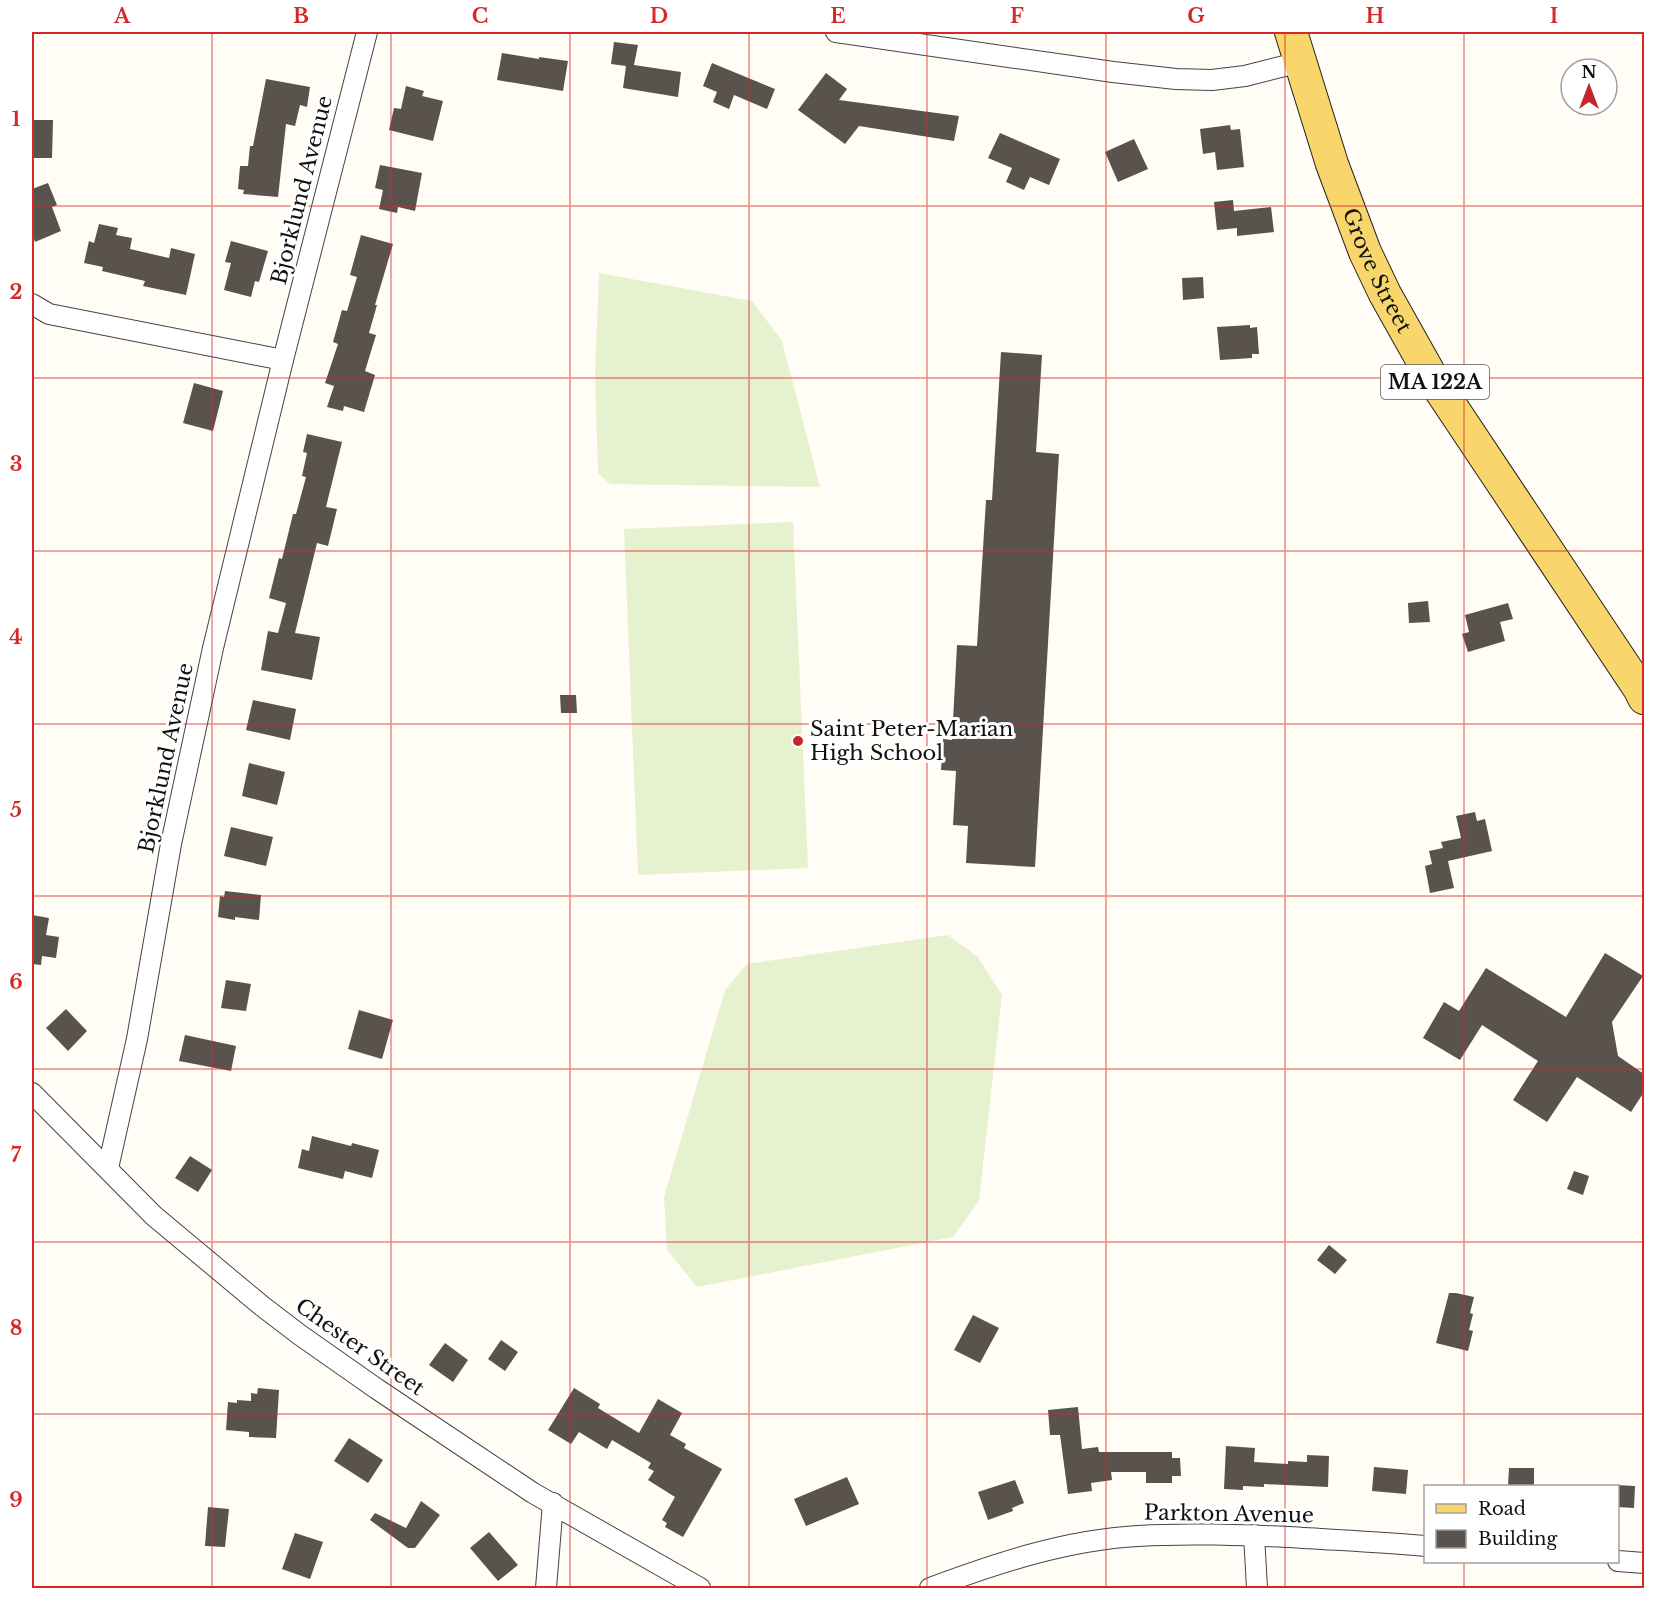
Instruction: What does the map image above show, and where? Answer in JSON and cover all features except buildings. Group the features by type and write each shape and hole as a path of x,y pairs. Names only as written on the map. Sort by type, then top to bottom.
{"main road":[{"name":"Grove Street","path":"1291,32 1332,164 1365,252 1385,294 1431,376 1644,698"}],"street":[{"name":"Bjorklund Avenue","path":"108,1168 137,1039 171,844 213,648 283,360 368,32"},
{"path":"836,32 1176,79 1212,80 1245,76 1300,62"},
{"path":"32,304 49,314 283,360"},
{"name":"Chester Street","path":"32,1093 154,1216 293,1330 523,1486 700,1588"},
{"path":"546,1588 553,1503"},
{"name":"Parkton Avenue","path":"930,1588 999,1563 1044,1551 1137,1536 1231,1534 1424,1546"},
{"path":"1254,1535 1257,1588"},
{"path":"1619,1561 1644,1563"}],"green space":[{"path":"599,273 752,301 782,341 820,487 610,484 598,473 595,373"},
{"path":"793,522 808,868 638,875 624,529"},
{"path":"948,935 978,957 1002,995 979,1201 953,1237 697,1287 667,1250 664,1197 725,990 747,964"}],"place":[{"name":"Saint Peter-Marian High School","path":"798,741"}]}
